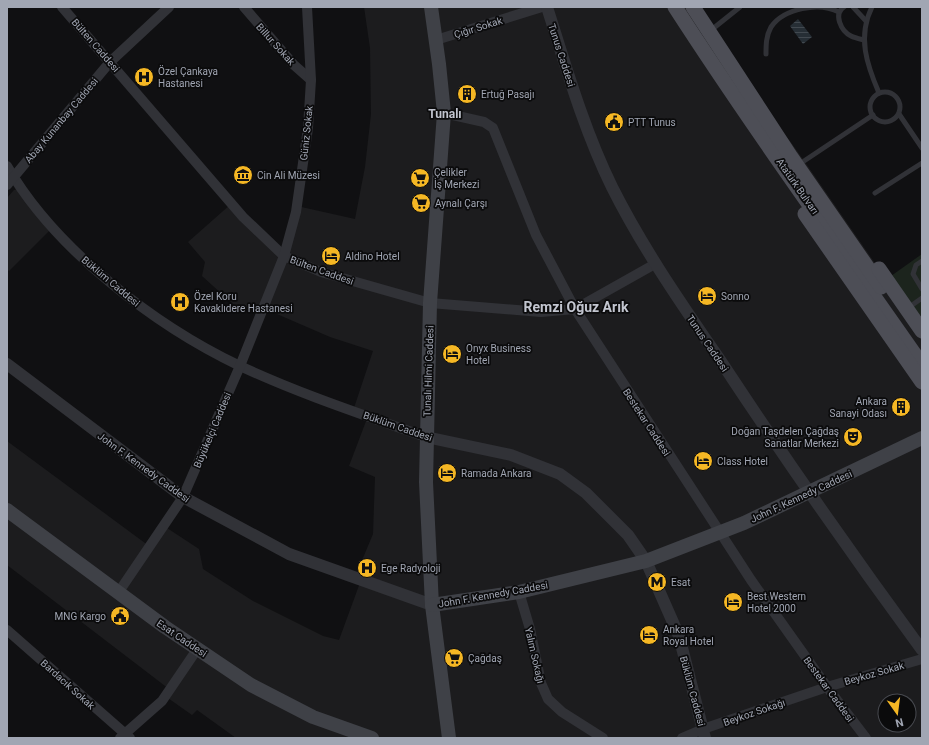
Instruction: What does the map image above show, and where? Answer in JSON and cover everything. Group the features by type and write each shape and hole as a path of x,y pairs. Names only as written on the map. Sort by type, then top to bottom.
{"main road":[{"name":"Tunalı Hilmi Caddesi","path":"431,7 444,113 430,303 426,482 432,605 448,737"},
{"name":"Atatürk Bulvarı","path":"675,7 753,126 781,162 922,365"},
{"name":"Atatürk Bulvarı","path":"693,7 766,116 791,157 922,347"},
{"path":"766,116 790,141 907,308 920,324"},
{"path":"753,126 768,158 782,181 922,382"},
{"name":"John F. Kennedy Caddesi","path":"432,605 519,592 646,561 720,533 808,493 922,438"},
{"name":"Esat Caddesi","path":"7,510 118,593 251,684 274,698 343,734 372,738"}],"street":[{"name":"Bülten Caddesi","path":"62,7 242,217 284,256 321,272 430,303 541,312 575,309 656,264"},
{"name":"Abay Kunanbay Caddesi","path":"10,181 110,62 169,7"},
{"name":"Billur Sokak","path":"244,7 294,65 311,80"},
{"name":"Güniz Sokak","path":"284,256 296,212 308,128 311,80 307,7"},
{"name":"Çığır Sokak","path":"436,40 542,7"},
{"name":"Tunus Caddesi","path":"547,7 574,89 603,166 622,205 656,264 808,493 922,650"},
{"name":"Bestekar Caddesi","path":"444,113 484,122 493,128 536,235 575,309 720,533 827,687 866,738"},
{"name":"Büklüm Caddesi","path":"7,166 10,181 51,226 93,268 138,305 187,336 240,366 332,403 426,437 511,455 560,474 586,493 628,535 646,561 679,636 704,733"},
{"name":"Büyükelçi Caddesi","path":"118,593 183,497 240,366 284,256"},
{"name":"John F. Kennedy Caddesi","path":"7,364 183,497 289,554 432,605"},
{"name":"Yalım Sokağı","path":"519,592 530,629 541,683 548,699 562,712 603,738"},
{"name":"Bardacık Sokak","path":"7,630 125,737"},
{"path":"125,737 162,701 198,648"},
{"name":"Beykoz Sokak","path":"827,687 922,659"},
{"name":"Beykoz Sokağı","path":"682,738 704,733 827,687"}],"lane":[{"path":"709,32 740,7"},
{"path":"844,7 839,12 840,24 844,31 851,36 864,40"},
{"path":"854,7 866,21"},
{"path":"872,7 866,21 864,40 867,63 879,93"},
{"path":"766,54 767,38 771,28 778,20 789,13 814,8 828,8 839,12"},
{"path":"899,114 896,118 887,122 877,119 873,115 870,106 871,101 879,93 886,92 894,95 899,104 899,114 922,148"},
{"path":"804,160 873,115"},
{"path":"875,193 922,162"},
{"path":"922,261 916,265 913,274 922,289"},
{"path":"907,308 922,298"}],"shaded area":[{"path":"364,7 693,7 765,116 790,141 922,331 922,738 236,738 197,710 192,715 165,696 169,689 7,565 7,441 149,546 164,526 199,549 203,569 253,601 323,636 339,640 361,580 355,577 373,534 375,477 349,466 368,416 353,411 373,351 330,337 263,308 260,314 233,304 202,276 205,262 188,242 231,204 284,256 297,206 355,219 365,167 371,114 370,48"},
{"path":"798,19 812,37 803,44 790,26"},
{"path":"18,189 51,229 9,271 7,269 7,198 14,190"},
{"path":"922,254 922,314 920,316 891,276"}],"place":[{"name":"Özel Çankaya Hastanesi","path":"144,77"},
{"name":"Ertuğ Pasajı","path":"467,94"},
{"name":"PTT Tunus","path":"614,122"},
{"name":"Cin Ali Müzesi","path":"243,175"},
{"name":"Çelikler İş Merkezi","path":"420,178"},
{"name":"Aynalı Çarşı","path":"421,203"},
{"name":"Aldino Hotel","path":"331,256"},
{"name":"Sonno","path":"707,296"},
{"name":"Özel Koru Kavaklıdere Hastanesi","path":"180,302"},
{"name":"Onyx Business Hotel","path":"452,354"},
{"name":"Ankara Sanayi Odası","path":"901,407"},
{"name":"Doğan Taşdelen Çağdaş Sanatlar Merkezi","path":"853,437"},
{"name":"Class Hotel","path":"703,461"},
{"name":"Ramada Ankara","path":"447,473"},
{"name":"Ege Radyoloji","path":"367,568"},
{"name":"Esat","path":"657,582"},
{"name":"Best Western Hotel 2000","path":"733,602"},
{"name":"MNG Kargo","path":"120,616"},
{"name":"Ankara Royal Hotel","path":"649,635"},
{"name":"Çağdaş","path":"454,658"}],"district":[{"name":"Tunalı","path":"445,114"},
{"name":"Remzi Oğuz Arık","path":"576,307"}]}
